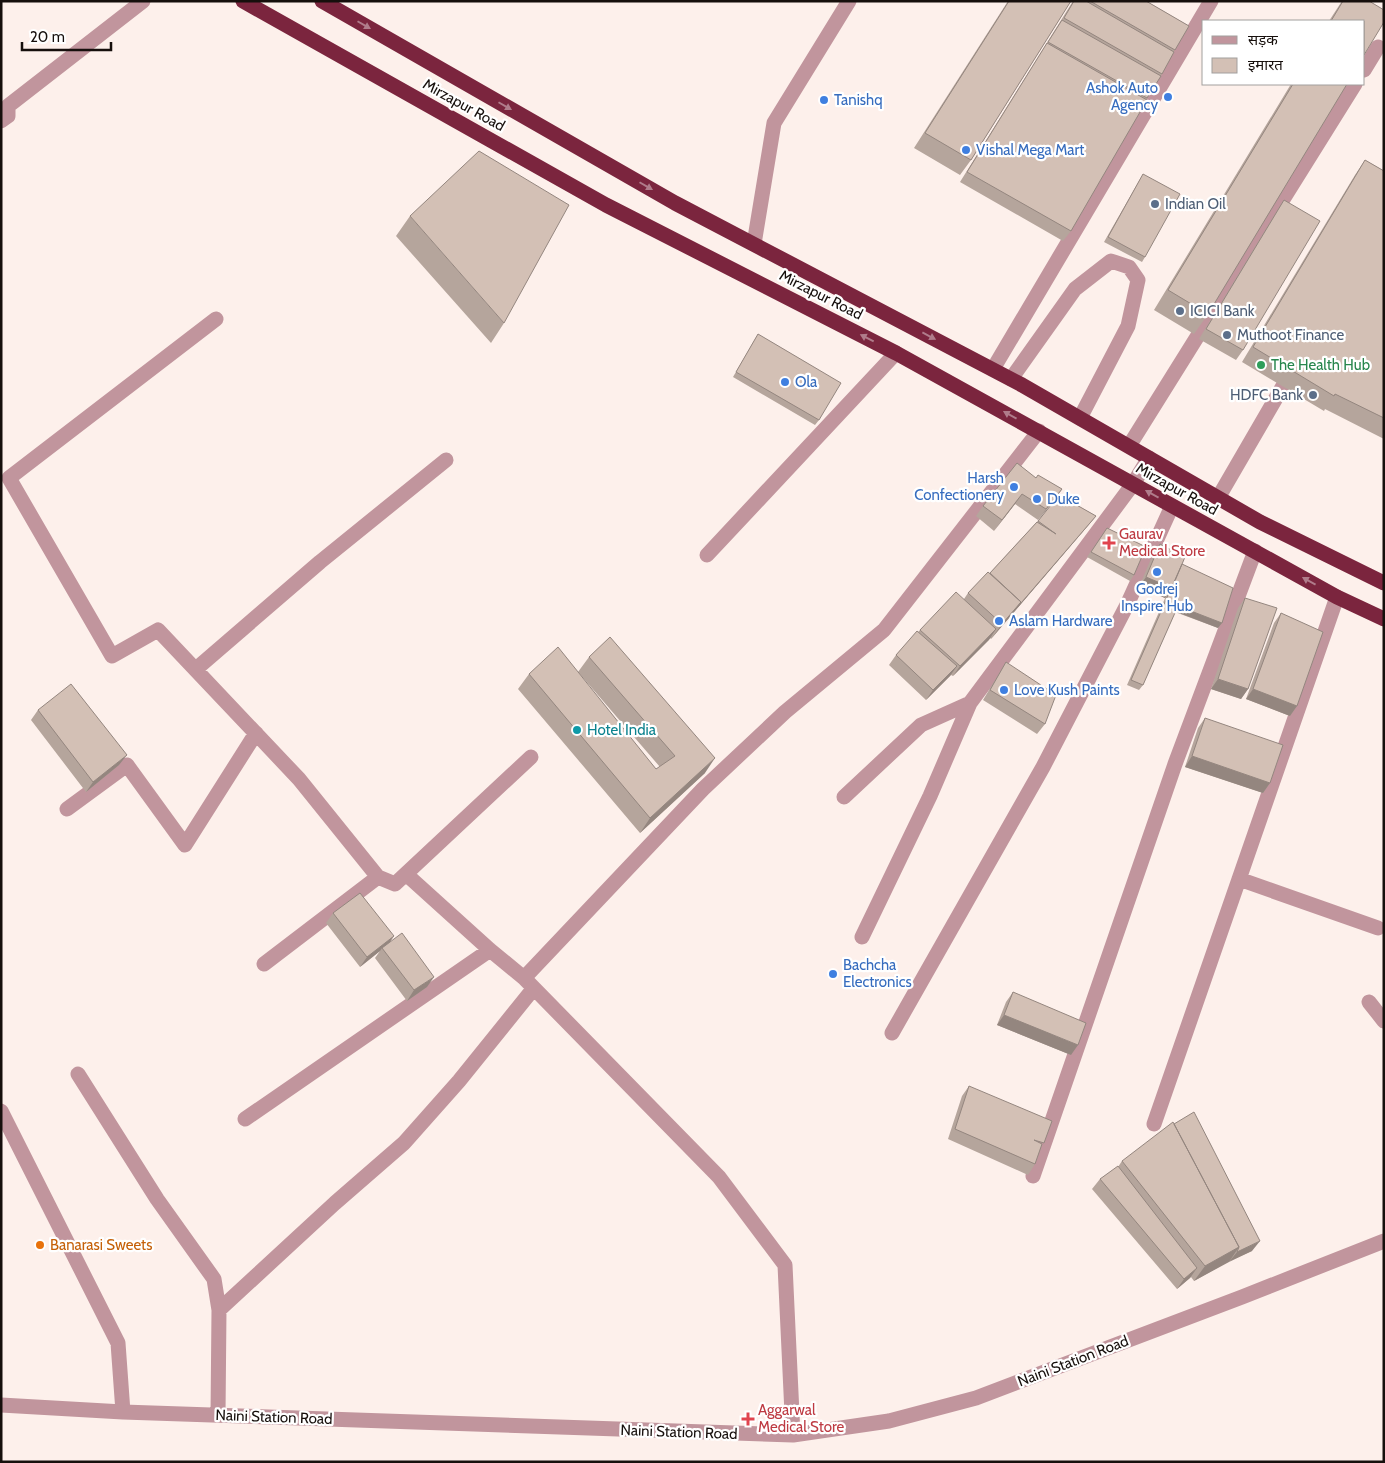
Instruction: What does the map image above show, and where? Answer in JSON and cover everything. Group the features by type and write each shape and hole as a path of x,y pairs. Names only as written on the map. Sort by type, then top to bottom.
{"highway":[{"name":"Mirzapur Road","path":"243,1 606,205 896,353 1337,597 1384,619"},
{"name":"Mirzapur Road","path":"322,1 675,203 1011,379 1260,522 1382,578"}],"street":[{"path":"1,122 8,116 8,106 143,1"},
{"path":"754,244 774,123 849,1"},
{"path":"993,370 1211,1"},
{"path":"1365,68 1378,47"},
{"path":"1129,446 1354,85"},
{"path":"1011,379 1075,289 1111,262 1129,267 1138,280 1128,326 1080,418"},
{"path":"216,319 5,475 112,656 158,630 299,779 378,877 395,884 407,875 531,757"},
{"path":"707,555 896,353"},
{"path":"1218,498 1283,386"},
{"path":"219,1310 335,1203 404,1143 459,1081 529,983 703,789 786,712 884,630 1039,431"},
{"path":"862,937 930,796 970,703 1133,484 1149,458"},
{"path":"196,670 320,562 446,460"},
{"path":"892,1033 1043,767 1127,605 1172,506"},
{"path":"1033,1176 1175,764 1255,551"},
{"path":"1154,1124 1337,597"},
{"path":"844,797 921,726 970,703"},
{"path":"67,809 127,765 185,844 256,733"},
{"path":"407,875 529,983 719,1177 785,1265 793,1435"},
{"path":"264,964 378,877"},
{"path":"1239,879 1378,928"},
{"path":"245,1119 490,950"},
{"path":"1369,1002 1384,1021"},
{"path":"78,1074 157,1199 214,1279 219,1310 218,1415"},
{"path":"1,1111 118,1343 123,1412"},
{"name":"Naini Station Road","path":"1,1405 123,1412 793,1435 889,1421 976,1398 1384,1241"}],"building":[{"path":"1009,1 1071,1 971,160 925,133"},
{"path":"1074,1 1086,1 1174,52 1162,74 1064,18"},
{"path":"1090,1 1146,1 1189,26 1175,50"},
{"path":"1343,1 1369,1 1384,10 1384,22 1365,53 1365,20 1332,20"},
{"path":"1062,20 1161,76 1147,98 1048,42"},
{"path":"1047,43 1147,100 1071,231 967,172"},
{"path":"1292,85 1346,85 1208,314 1168,290"},
{"path":"479,151 569,205 504,323 410,216"},
{"path":"1365,160 1384,171 1384,418 1335,394 1334,396 1253,347"},
{"path":"1143,174 1180,194 1145,257 1108,237"},
{"path":"1284,200 1320,221 1243,350 1206,329"},
{"name":"Ola","path":"758,334 841,383 819,420 736,372"},
{"path":"1017,463 1036,478 1038,475 1062,489 1046,509 1022,494 1002,520 983,506"},
{"path":"1059,495 1096,516 1015,610 1021,602 990,573 1037,522 1056,534 1038,521"},
{"path":"1107,528 1146,547 1134,575 1091,552"},
{"path":"1160,544 1185,557 1172,588 1146,577"},
{"path":"1182,564 1233,588 1222,623 1178,606 1143,685 1131,680"},
{"path":"988,572 1021,602 1002,624 968,593"},
{"path":"956,592 996,629 960,666 920,630"},
{"path":"1245,598 1277,608 1248,689 1218,679"},
{"path":"1281,613 1323,632 1297,706 1253,689"},
{"path":"917,631 957,666 933,690 896,655"},
{"path":"610,637 715,758 650,818 529,674 558,647 656,769 675,756 589,657"},
{"path":"1006,662 1056,695 1045,724 990,690"},
{"path":"71,684 127,755 93,782 38,710"},
{"path":"1205,718 1283,745 1270,783 1192,756"},
{"path":"360,893 394,936 367,957 333,913"},
{"path":"402,933 434,977 414,990 382,948"},
{"path":"1013,992 1086,1023 1078,1045 1004,1015"},
{"path":"969,1086 1052,1121 1044,1143 1034,1140 1042,1144 1035,1164 955,1129"},
{"path":"1194,1112 1260,1241 1237,1252 1239,1247 1174,1124"},
{"path":"1173,1122 1239,1247 1205,1266 1122,1161"},
{"path":"1118,1166 1197,1268 1184,1279 1100,1179"}],"place":[{"name":"Ashok Auto Agency","path":"1168,97"},
{"name":"Tanishq","path":"824,100"},
{"name":"Vishal Mega Mart","path":"966,150"},
{"name":"Indian Oil","path":"1155,204"},
{"name":"ICICI Bank","path":"1180,311"},
{"name":"Muthoot Finance","path":"1227,335"},
{"name":"The Health Hub","path":"1261,365"},
{"name":"Ola","path":"785,382"},
{"name":"HDFC Bank","path":"1313,395"},
{"name":"Harsh Confectionery","path":"1014,487"},
{"name":"Duke","path":"1037,499"},
{"name":"Gaurav Medical Store","path":"1109,543"},
{"name":"Godrej Inspire Hub","path":"1157,572"},
{"name":"Aslam Hardware","path":"999,621"},
{"name":"Love Kush Paints","path":"1004,690"},
{"name":"Hotel India","path":"577,730"},
{"name":"Bachcha Electronics","path":"833,974"},
{"name":"Banarasi Sweets","path":"40,1245"},
{"name":"Aggarwal Medical Store","path":"748,1419"}]}
